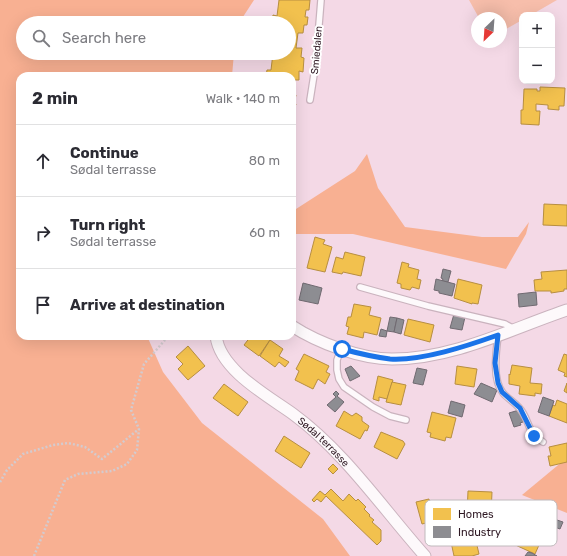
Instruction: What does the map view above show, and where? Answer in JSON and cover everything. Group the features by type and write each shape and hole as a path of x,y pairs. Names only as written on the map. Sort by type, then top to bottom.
{"street":[{"path":"296,328 322,342 342,349 391,359 407,358 449,350 498,335 567,310"},
{"name":"Sødal terrasse","path":"217,340 222,353 238,372 255,388 294,414 342,458 425,556"}],"lane":[{"name":"Smiedalen","path":"310,100 316,62 320,0"},
{"path":"360,287 428,306 505,324 514,329"},
{"path":"498,335 495,363 498,383 502,392 520,408 534,436 543,442"},
{"path":"342,349 337,360 336,370 344,387 390,416 406,420"}],"path":[{"path":"34,556 65,480 78,474 112,471 127,464 137,450 139,429 131,410 144,364 165,340"},
{"path":"0,482 7,470 23,454 53,445 68,443 84,448 102,459 139,429"}],"shaded area":[{"path":"0,0 254,0 244,16 16,16 16,60 233,60 232,72 16,72 16,340 149,340 163,372 202,423 323,519 350,556 0,556"},
{"path":"469,0 557,0 536,12 519,12 519,22 507,29 507,12 476,12"},
{"path":"367,154 378,188 405,227 482,237 518,237 529,222 526,234 506,269 353,234 296,234 296,209 355,171"},
{"path":"567,460 567,513 557,509 557,500 534,500 522,495 563,461"}],"building: Homes":[{"path":"279,0 310,0 309,10 306,10 305,17 308,17 307,25 304,25 303,33 298,33 296,48 296,16 277,16"},
{"path":"296,48 302,48 301,57 304,58 303,72 299,71 299,80 296,80 296,72 267,72 267,70 271,70 272,60 296,60"},
{"path":"540,87 565,88 564,106 559,106 559,110 548,109 548,105 536,104 536,111 540,111 539,125 521,124 524,89 537,89 537,91 540,91"},
{"path":"544,204 567,205 567,226 543,225"},
{"path":"315,237 325,240 323,244 332,247 325,272 307,268"},
{"path":"345,252 365,257 361,276 343,272 342,274 332,272 336,257 343,259"},
{"path":"402,262 409,264 408,267 419,270 417,279 421,280 419,289 412,287 410,290 401,288 401,284 397,283"},
{"path":"567,270 567,289 564,289 564,291 551,293 551,291 535,291 534,280 542,279 541,272"},
{"path":"458,279 482,285 478,304 472,304 454,298"},
{"path":"354,304 371,307 369,315 381,318 377,335 364,332 363,338 347,334 349,327 346,326 348,317 351,317"},
{"path":"408,319 434,325 430,342 404,335"},
{"path":"248,340 270,340 259,356 244,345"},
{"path":"270,340 283,349 279,356 289,362 285,367 279,362 275,367 260,356"},
{"path":"188,346 205,366 188,380 178,369 183,364 176,357"},
{"path":"304,354 329,366 326,372 330,374 325,384 318,379 313,389 295,380 299,371 296,369"},
{"path":"564,354 567,355 567,377 564,376 565,373 558,370"},
{"path":"512,365 532,368 530,383 542,384 541,394 535,393 535,396 519,394 520,386 509,384 509,374 510,375"},
{"path":"457,366 477,369 474,387 455,384"},
{"path":"378,376 393,380 387,399 379,397 379,401 373,399"},
{"path":"392,382 406,385 401,405 386,402"},
{"path":"567,383 567,393 564,391"},
{"path":"224,384 248,402 238,416 213,398"},
{"path":"557,400 567,404 567,423 549,416 553,405 555,406"},
{"path":"344,411 352,416 356,413 362,417 362,421 369,426 367,431 365,430 360,439 336,426"},
{"path":"432,412 456,418 451,438 446,437 445,441 430,437 431,433 427,432"},
{"path":"381,432 403,441 405,444 397,459 374,447"},
{"path":"284,436 310,453 301,468 275,451"},
{"path":"567,443 567,462 550,466 548,456 551,456 549,447"},
{"path":"333,464 338,469 333,474 328,469"},
{"path":"331,489 343,501 349,494 356,501 358,499 366,507 364,509 374,520 372,522 381,530 381,541 377,545 326,496 321,502 317,499 314,502 312,500 320,491 325,495"},
{"path":"468,491 492,492 492,500 468,500"},
{"path":"429,499 425,500 425,523 422,524 416,502"},
{"path":"452,546 477,546 479,554 472,556 454,556"},
{"path":"518,546 539,546 535,554"}],"building: Industry":[{"path":"443,269 451,271 448,282 442,281 443,279 441,278"},
{"path":"436,279 455,284 452,296 439,293 439,291 434,290"},
{"path":"303,283 322,288 318,304 299,300"},
{"path":"536,292 537,305 519,307 518,294"},
{"path":"454,314 465,317 462,330 450,328"},
{"path":"390,317 397,318 394,332 387,331"},
{"path":"397,318 404,320 401,334 394,332"},
{"path":"381,329 387,331 386,337 379,336"},
{"path":"351,366 360,376 350,381 345,369"},
{"path":"417,368 427,370 423,385 413,383"},
{"path":"481,383 497,390 492,402 474,394"},
{"path":"336,391 339,394 337,396 344,402 335,412 327,405 336,397 333,394"},
{"path":"543,397 554,401 549,416 538,412"},
{"path":"451,401 465,405 462,417 448,413"},
{"path":"519,410 523,422 520,423 521,425 514,427 509,413"},
{"path":"557,520 563,522 560,529 557,528"},
{"path":"528,552 532,553 537,556 525,556"}],"route":[{"path":"342,349 391,359 407,358 436,354 498,335 495,363 498,383 502,392 520,408 534,436"}]}
